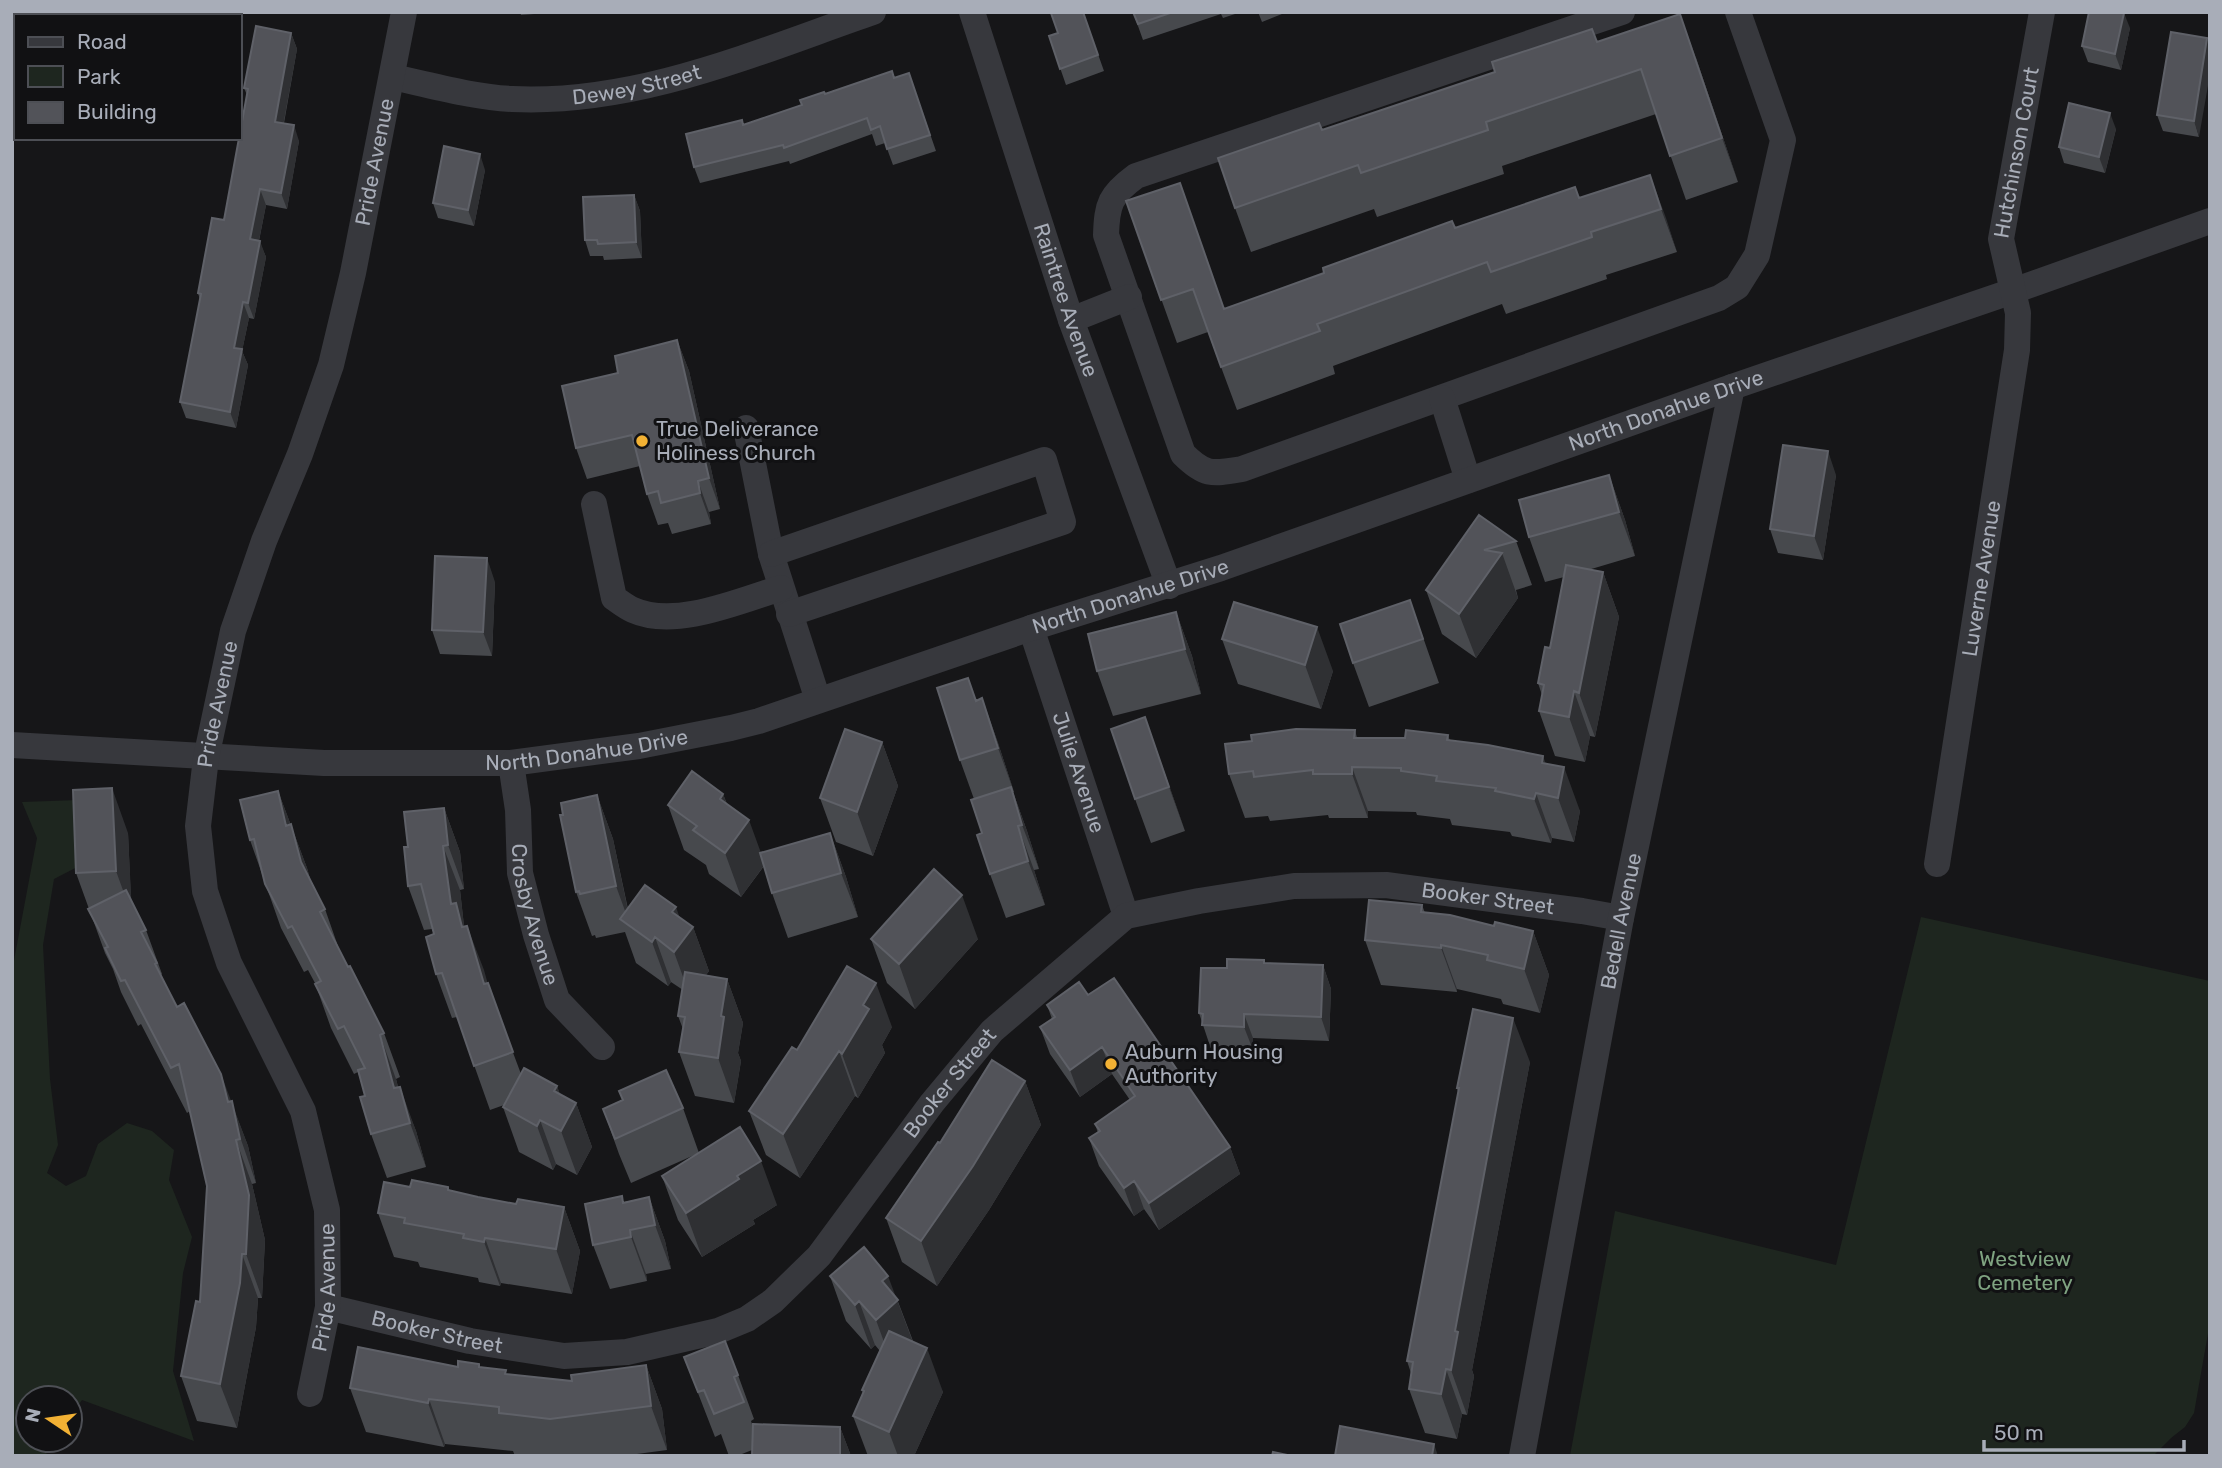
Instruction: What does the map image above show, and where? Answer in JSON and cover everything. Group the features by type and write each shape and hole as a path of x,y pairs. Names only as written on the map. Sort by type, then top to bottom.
{"street":[{"name":"Pride Avenue","path":"310,1394 328,1307 327,1210 303,1111 229,963 205,891 198,826 206,758 233,631 331,365 353,273 404,12"},
{"name":"Dewey Street","path":"392,77 501,98 578,98 672,80 873,12"},
{"name":"Raintree Avenue","path":"972,12 1071,320 1169,586"},
{"path":"1622,12 1136,176 1119,188 1107,209 1106,235 1183,453 1198,468 1216,473 1242,469 1719,298 1737,287 1757,255 1783,140 1738,12"},
{"name":"Hutchinson Court","path":"2012,291 2001,239 2042,12"},
{"name":"North Donahue Drive","path":"12,745 324,763 512,763 639,746 731,729 1031,628 1169,586 2210,221"},
{"name":"Luverne Avenue","path":"1937,864 2017,350 2018,313 2012,291"},
{"path":"1071,320 1129,298"},
{"name":"Bedell Avenue","path":"1522,1456 1621,918 1732,387"},
{"path":"1442,398 1468,480"},
{"path":"746,428 771,554 818,700"},
{"path":"771,554 1044,460 1063,522 789,614"},
{"path":"594,505 614,598 633,610 660,617 705,612 781,588"},
{"name":"Julie Avenue","path":"1031,628 1126,916"},
{"name":"Crosby Avenue","path":"512,763 518,810 520,873 536,935 557,1000 602,1047"},
{"name":"Booker Street","path":"328,1307 470,1341 564,1356 627,1352 718,1331 747,1320 773,1301 819,1256 932,1103 992,1031 1126,916 1294,886 1387,885 1621,918"}],"green space":[{"path":"79,800 83,864 54,879 43,945 50,1079 58,1145 47,1173 66,1186 86,1176 98,1144 127,1123 152,1131 174,1150 169,1180 192,1237 183,1273 173,1371 194,1441 84,1401 84,1384 14,1384 14,1454 46,1454 12,1456 12,971 37,838 22,802"},
{"name":"Westview Cemetery","path":"1921,917 2210,981 2210,1322 2194,1413 2185,1427 2153,1456 1570,1456 1615,1211 1836,1265"}],"building":[{"path":"1083,12 1098,55 1060,69 1049,36 1058,33 1051,13"},
{"path":"1133,12 1173,12 1138,24"},
{"path":"2089,12 2124,13 2115,54 2082,46"},
{"path":"1680,14 1722,138 1670,156 1641,69 1486,122 1488,130 1361,173 1358,165 1235,208 1218,158 1319,123 1322,130 1495,72 1492,62 1592,29 1597,42"},
{"path":"256,26 291,33 275,122 294,125 281,193 260,189 250,239 260,241 248,303 243,302 234,348 242,349 230,412 180,402 201,294 198,293 212,218 224,220 239,140 242,140 242,122 248,89 244,88"},
{"path":"2171,32 2207,38 2194,121 2157,115"},
{"path":"892,71 894,78 909,73 930,135 887,149 880,126 871,130 867,118 784,148 783,145 694,167 686,134 742,120 743,125 802,105 800,100"},
{"path":"2069,103 2110,113 2099,157 2059,147"},
{"path":"444,146 480,154 468,210 433,203"},
{"path":"1650,175 1661,209 1591,232 1592,237 1491,272 1487,262 1317,324 1320,331 1221,367 1193,289 1161,300 1126,201 1180,183 1224,309 1324,273 1323,268 1452,221 1455,228 1575,187 1579,198"},
{"path":"634,195 636,242 598,244 597,240 585,240 583,197"},
{"name":"True Deliverance Holiness Church","path":"677,340 709,478 698,481 700,493 661,503 658,491 647,494 632,435 576,448 562,386 618,373 615,356"},
{"path":"1783,445 1828,451 1814,536 1770,529"},
{"path":"1609,475 1619,512 1529,537 1519,500"},
{"path":"1479,515 1516,541 1484,550 1502,553 1459,614 1426,590"},
{"path":"435,556 487,558 483,632 432,630"},
{"path":"1566,565 1603,572 1579,693 1574,691 1569,717 1539,711 1544,685 1538,683 1545,647 1550,648"},
{"path":"1410,600 1423,639 1353,663 1340,624"},
{"path":"1234,602 1317,627 1305,665 1222,639"},
{"path":"1176,612 1185,649 1097,671 1088,634"},
{"path":"968,678 976,701 982,698 998,748 960,760 937,688"},
{"path":"1145,717 1169,787 1135,799 1111,729"},
{"path":"845,729 882,742 857,812 820,798"},
{"path":"1296,729 1355,730 1354,738 1405,738 1406,730 1448,735 1447,740 1543,756 1542,763 1564,767 1558,798 1536,793 1534,799 1495,791 1496,788 1436,781 1437,776 1401,771 1401,768 1352,767 1352,774 1313,774 1313,770 1254,777 1253,771 1229,774 1225,744 1252,741 1251,735"},
{"path":"692,771 723,794 720,799 749,820 725,853 693,830 697,826 668,805"},
{"path":"1011,787 1022,825 1018,826 1028,861 990,874 977,835 982,833 971,800"},
{"path":"112,788 116,871 76,873 73,790"},
{"path":"278,791 286,826 291,824 301,862 325,909 320,912 384,1033 380,1035 394,1088 400,1087 410,1123 371,1134 360,1097 365,1096 358,1070 365,1068 344,1026 338,1029 315,984 321,981 292,926 288,928 265,884 254,839 250,840 240,800"},
{"path":"597,795 616,886 580,894 579,891 576,892 560,815 563,815 561,803"},
{"path":"444,808 448,845 443,846 451,904 456,903 462,927 467,926 484,984 488,983 513,1052 474,1066 442,973 436,974 426,937 434,934 421,884 408,886 404,847 408,847 404,812"},
{"path":"830,833 841,873 772,893 760,853"},
{"path":"934,869 962,895 899,964 871,939"},
{"path":"645,885 676,907 672,912 693,927 674,952 655,937 652,942 620,919"},
{"path":"126,890 146,930 141,932 177,1007 184,1003 221,1074 228,1102 232,1101 240,1139 236,1140 249,1195 246,1254 242,1254 240,1283 220,1384 181,1376 196,1301 200,1302 207,1186 179,1064 171,1068 125,980 121,981 105,948 108,947 88,909"},
{"path":"1369,900 1422,905 1421,912 1450,915 1494,926 1495,922 1533,931 1524,969 1487,960 1488,955 1441,945 1441,948 1365,940"},
{"path":"1227,959 1323,965 1321,1017 1244,1014 1244,1027 1202,1025 1203,1014 1199,1013 1201,968 1227,968"},
{"path":"847,966 876,983 863,1005 869,1009 842,1054 839,1051 783,1134 749,1111 792,1047 797,1050"},
{"path":"685,972 727,979 718,1058 679,1052 685,1017 678,1016"},
{"path":"1114,978 1230,1147 1149,1203 1134,1181 1124,1188 1089,1138 1100,1131 1095,1124 1135,1096 1102,1047 1070,1070 1040,1027 1055,1017 1047,1005 1079,982 1088,995"},
{"path":"1473,1009 1513,1018 1455,1331 1458,1332 1451,1370 1446,1369 1441,1394 1409,1389 1413,1362 1407,1361"},
{"path":"992,1060 1025,1081 973,1166 921,1241 886,1218 938,1142 940,1143"},
{"path":"524,1068 557,1086 554,1091 576,1103 561,1131 540,1120 537,1126 503,1107"},
{"path":"666,1070 683,1108 615,1139 603,1109 623,1100 619,1091"},
{"path":"740,1127 761,1161 737,1176 739,1179 686,1213 662,1176"},
{"path":"412,1180 516,1204 518,1199 564,1207 556,1249 485,1238 484,1242 463,1238 464,1234 404,1223 405,1218 378,1213 384,1182 410,1187"},
{"path":"622,1196 623,1203 649,1197 655,1225 630,1230 631,1237 593,1245 585,1204"},
{"path":"864,1247 888,1276 882,1281 898,1300 876,1320 859,1301 855,1305 830,1276"},
{"path":"889,1331 927,1348 889,1432 853,1416"},
{"path":"725,1341 738,1375 734,1377 744,1402 714,1414 704,1390 698,1392 684,1357"},
{"path":"358,1347 458,1367 458,1361 506,1370 505,1374 572,1381 571,1375 646,1365 651,1406 550,1419 499,1413 499,1407 429,1399 428,1403 350,1388"},
{"path":"753,1424 840,1427 840,1456 752,1456"},
{"path":"1340,1426 1434,1444 1432,1456 1335,1456"},
{"path":"1273,1452 1292,1456 1272,1456"}],"place":[{"name":"True Deliverance Holiness Church","path":"642,441"},
{"name":"Auburn Housing Authority","path":"1111,1064"}]}
